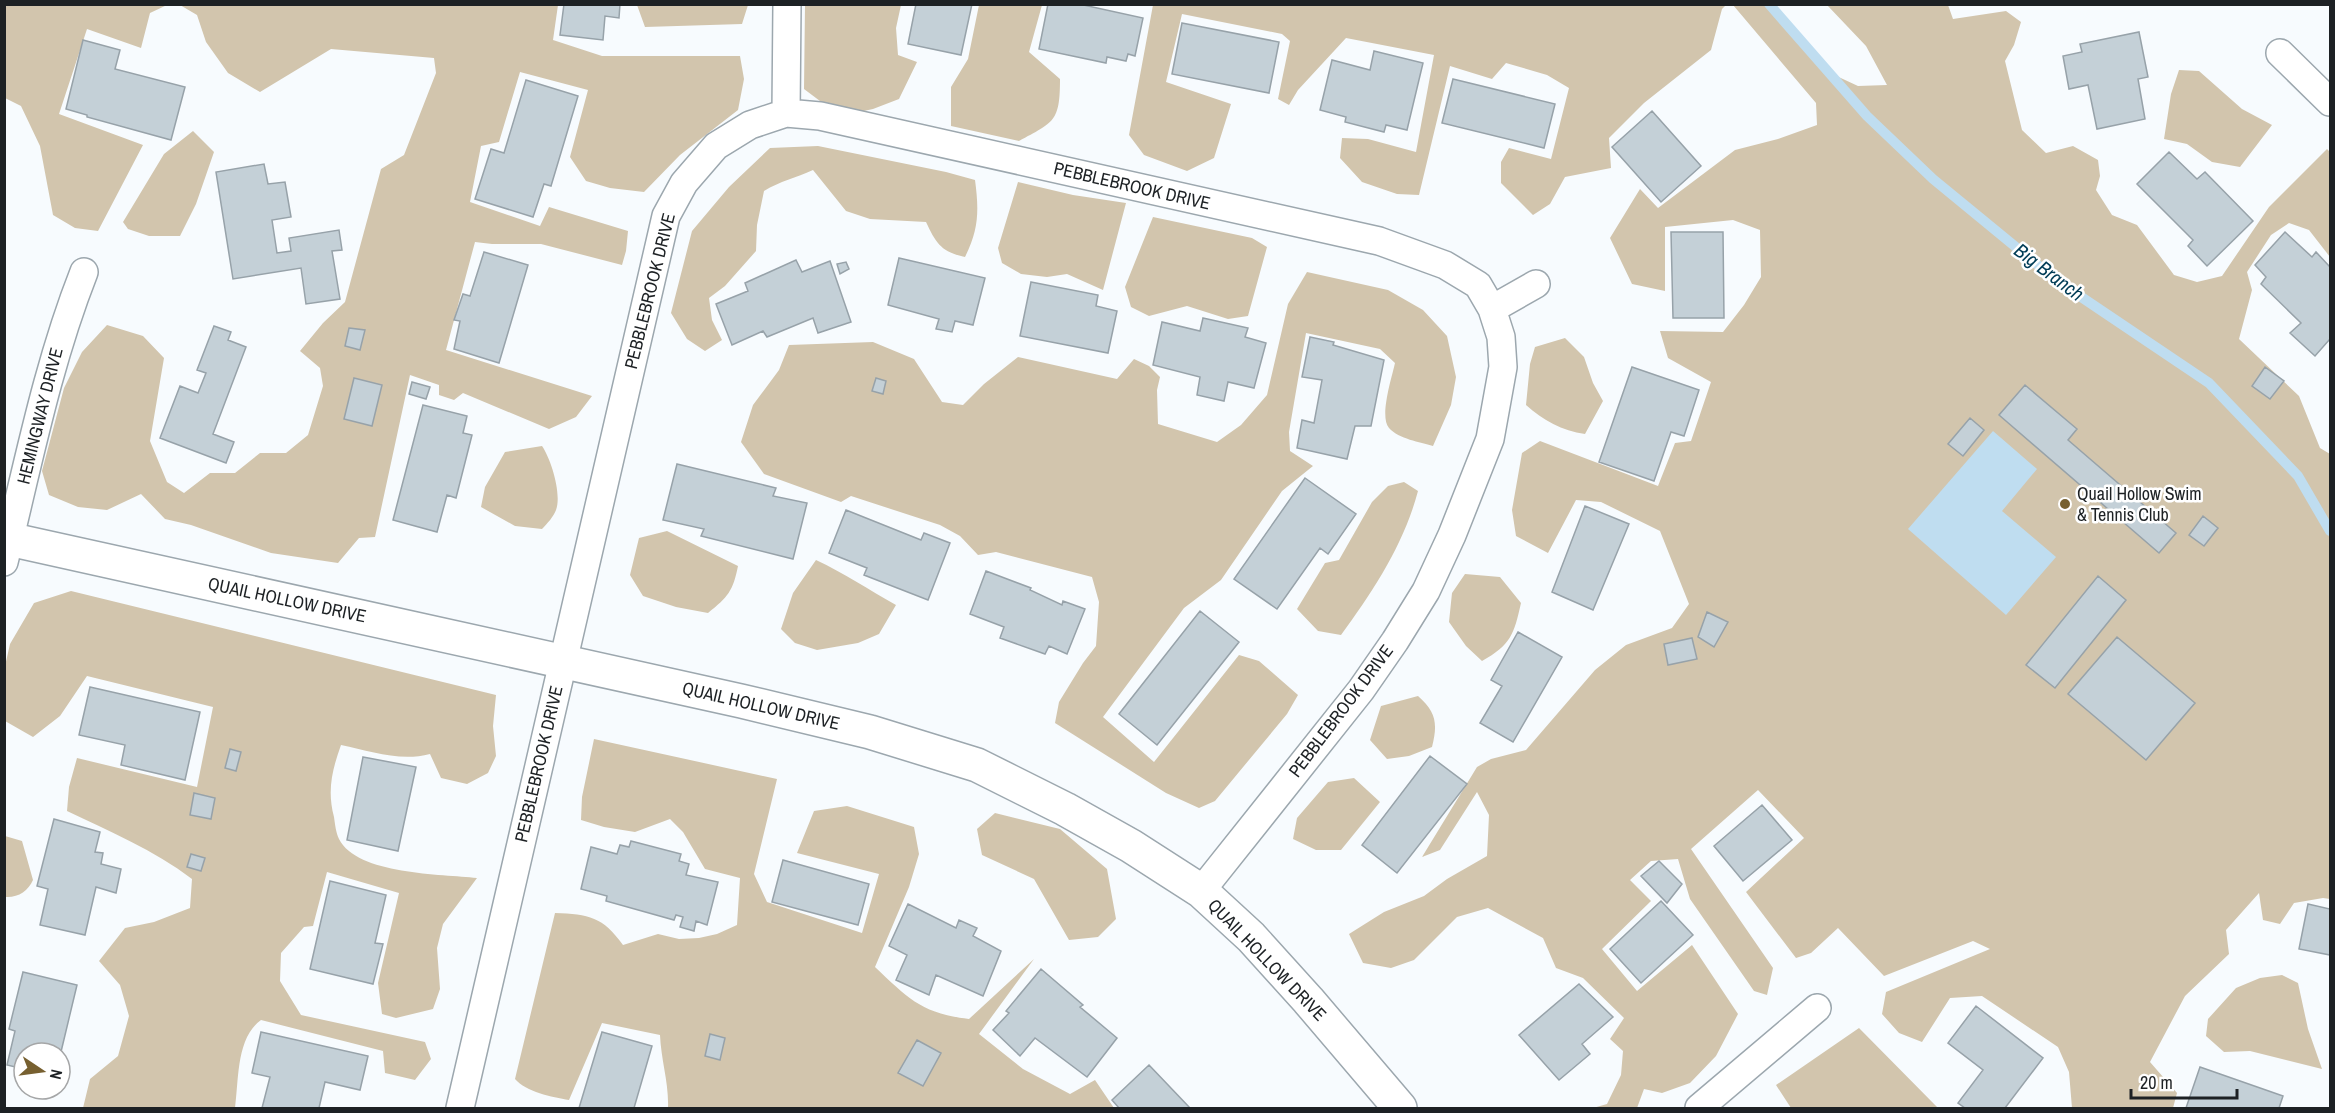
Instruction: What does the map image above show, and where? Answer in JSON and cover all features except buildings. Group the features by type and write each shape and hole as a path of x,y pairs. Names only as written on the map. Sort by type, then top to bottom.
{"street":[{"path":"786,113 787,4"},
{"path":"2280,53 2331,102"},
{"name":"PEBBLEBROOK DRIVE","path":"460,1108 666,216 684,183 716,146 750,124 786,113 820,116 1379,241 1445,265 1478,285 1492,309 1501,338 1503,367 1490,439 1452,535 1426,591 1361,690 1201,891"},
{"name":"HEMINGWAY DRIVE","path":"6,546 52,363 84,272"},
{"path":"1492,309 1536,284"},
{"name":"QUAIL HOLLOW DRIVE","path":"6,546 563,660 870,732 977,765 1065,809 1131,846 1201,891 1251,938 1308,1000 1400,1108"},
{"path":"1699,1108 1817,1008"}],"shaded area":[{"path":"10,4 167,5 150,13 141,48 87,29 59,114 143,145 98,231 75,228 53,215 40,146 21,106 5,98 5,6"},
{"path":"637,4 748,5 742,24 645,27"},
{"path":"180,5 558,5 553,40 602,56 740,56 744,79 738,110 680,155 644,192 610,188 586,181 570,157 588,90 520,72 499,142 481,146 470,202 540,226 549,207 628,231 626,251 622,265 541,244 475,242 446,350 592,396 576,417 549,429 463,393 454,400 439,395 439,385 410,375 375,537 359,538 338,563 271,553 191,525 165,519 141,494 107,510 78,507 49,495 42,471 64,388 82,352 107,325 143,336 164,358 150,441 167,482 184,493 210,473 235,473 260,453 286,453 308,435 323,386 320,368 300,351 323,323 345,302 381,169 404,155 436,73 434,58 331,49 260,92 228,73 206,42 197,15"},
{"path":"805,5 901,5 896,28 898,55 917,62 899,99 873,109 840,116 804,89"},
{"path":"979,5 1042,5 1029,52 1060,79 1059,104 1053,119 1019,141 951,126 951,87 968,59"},
{"path":"1153,5 1726,5 1722,9 1711,50 1644,103 1609,138 1611,168 1565,177 1550,204 1533,215 1501,183 1501,162 1509,148 1551,159 1569,88 1547,75 1506,63 1492,79 1450,66 1419,195 1397,194 1362,182 1340,158 1342,138 1368,139 1416,152 1434,55 1346,38 1298,90 1289,105 1278,99 1290,41 1282,34 1182,14 1166,82 1231,104 1214,158 1187,171 1144,155 1129,135"},
{"path":"1733,5 1769,5 1830,73 1858,86 1887,85 1866,46 1827,5 1948,5 1953,19 2006,11 2021,22 2014,45 2005,61 2022,130 2046,153 2073,146 2098,160 2100,176 2096,190 2112,215 2137,225 2174,275 2197,282 2222,276 2269,207 2327,149 2330,152 2330,257 2309,230 2289,223 2271,235 2247,272 2252,290 2239,339 2299,396 2320,448 2330,454 2330,899 2294,903 2280,924 2263,920 2259,893 2226,930 2229,954 2185,996 2150,1062 2177,1093 2173,1108 2072,1108 2069,1072 2058,1047 1982,996 1950,998 1922,1042 1899,1033 1882,1014 1886,992 1990,949 1973,941 1884,976 1838,928 1811,953 1796,958 1746,892 1804,838 1758,790 1691,849 1773,968 1767,995 1754,991 1690,899 1678,859 1651,861 1630,880 1651,901 1602,949 1637,991 1692,945 1738,1014 1716,1056 1690,1083 1662,1093 1644,1089 1637,1108 1593,1108 1607,1104 1621,1075 1623,1051 1610,1039 1624,1018 1583,978 1556,968 1543,938 1488,908 1457,917 1414,960 1391,968 1363,963 1349,934 1384,912 1424,896 1447,879 1487,856 1489,815 1477,792 1440,850 1422,857 1477,767 1491,759 1526,750 1595,670 1626,645 1672,628 1689,604 1660,531 1601,502 1576,500 1548,553 1516,536 1512,510 1522,453 1540,441 1658,486 1675,443 1691,441 1711,382 1668,358 1660,331 1723,332 1744,305 1761,277 1760,230 1733,220 1665,227 1665,291 1632,284 1610,238 1640,189 1658,208 1735,150 1778,139 1817,125 1816,103"},
{"path":"2179,70 2199,71 2242,109 2272,125 2240,167 2212,162 2187,144 2164,139 2171,94"},
{"path":"193,131 214,152 196,204 180,236 149,236 128,229 123,222 164,154"},
{"path":"818,146 975,180 977,219 965,257 940,246 926,222 870,219 846,211 813,170 764,191 757,225 756,251 725,286 709,298 712,320 722,340 705,351 687,339 671,313 692,231 729,187 770,148"},
{"path":"1018,182 1073,195 1126,203 1103,290 1067,274 1047,277 1021,274 1002,263 998,248"},
{"path":"1153,217 1252,238 1267,247 1248,316 1228,319 1187,306 1149,316 1131,307 1125,287"},
{"path":"1307,272 1388,290 1423,310 1447,336 1456,377 1451,405 1433,446 1398,435 1389,428 1385,415 1395,363 1380,349 1306,333 1289,432 1290,451 1313,466 1282,491 1221,580 1184,608 1103,717 1154,762 1239,655 1259,661 1298,695 1287,714 1215,801 1199,808 1166,793 1055,723 1059,702 1096,646 1099,602 1092,577 996,552 978,555 960,536 940,525 851,496 841,502 764,474 741,442 753,405 779,370 789,345 873,342 914,359 942,402 963,405 984,384 1018,357 1117,379 1134,359 1149,366 1160,377 1157,390 1158,424 1217,442 1241,425 1267,395 1288,304"},
{"path":"1565,338 1584,357 1593,383 1603,401 1585,434 1553,424 1526,405 1530,364 1535,347"},
{"path":"542,446 552,468 558,495 555,512 542,529 515,526 481,507 485,487 505,452"},
{"path":"1404,482 1418,491 1405,530 1387,566 1341,635 1318,631 1297,609 1325,563 1339,560 1372,502 1388,486"},
{"path":"667,531 738,566 729,593 708,613 676,607 643,596 630,575 639,538"},
{"path":"816,560 896,605 879,634 858,643 817,650 795,643 781,629 793,593"},
{"path":"1465,574 1500,577 1521,603 1510,638 1499,650 1482,661 1466,646 1449,622 1452,593"},
{"path":"71,591 496,695 493,726 496,756 488,773 467,784 441,778 430,754 396,756 341,745 333,772 331,798 336,828 339,839 349,851 363,860 381,866 477,878 443,924 437,948 440,989 433,1009 396,1018 382,1014 378,983 399,893 327,872 313,926 304,927 281,953 280,981 301,1015 425,1042 431,1059 415,1080 385,1073 383,1051 261,1020 247,1037 243,1048 235,1108 83,1108 90,1079 118,1056 129,1016 120,985 99,961 125,928 154,922 190,908 192,879 147,850 67,811 69,787 77,758 197,787 213,707 87,676 60,716 33,737 5,721 5,666 10,644 34,603"},
{"path":"1418,696 1429,707 1434,718 1435,731 1432,747 1409,756 1387,759 1370,740 1381,706"},
{"path":"594,739 777,779 754,874 767,902 862,933 879,874 797,853 814,811 847,806 914,827 919,854 909,887 875,967 917,1003 939,1013 969,1019 1034,959 979,1034 1023,1069 1070,1094 1095,1080 1114,1108 668,1108 660,1035 602,1023 569,1100 540,1093 520,1084 515,1079 555,913 577,914 594,919 609,928 623,945 658,934 679,939 699,938 717,934 737,925 740,878 705,869 683,832 670,819 635,832 604,827 581,820 582,797"},
{"path":"1354,778 1380,802 1341,850 1316,850 1293,839 1297,818 1328,782"},
{"path":"995,813 1060,829 1107,869 1116,919 1098,937 1069,940 1034,879 982,855 977,829"},
{"path":"5,836 22,841 33,880 22,893 10,897 5,897"},
{"path":"2282,975 2298,983 2308,1029 2322,1069 2250,1051 2224,1052 2206,1036 2208,1019 2236,988 2260,978"},
{"path":"1859,1028 1938,1108 1791,1108 1776,1085"}],"water":[{"path":"1993,431 2037,469 2002,511 2056,557 2006,615 1908,529"}],"waterway":[{"name":"Big Branch","path":"1769,4 1867,116 1933,179 2056,280 2209,383 2298,476 2330,531"}],"place":[{"name":"Quail Hollow Swim & Tennis Club","path":"2065,504"}]}
